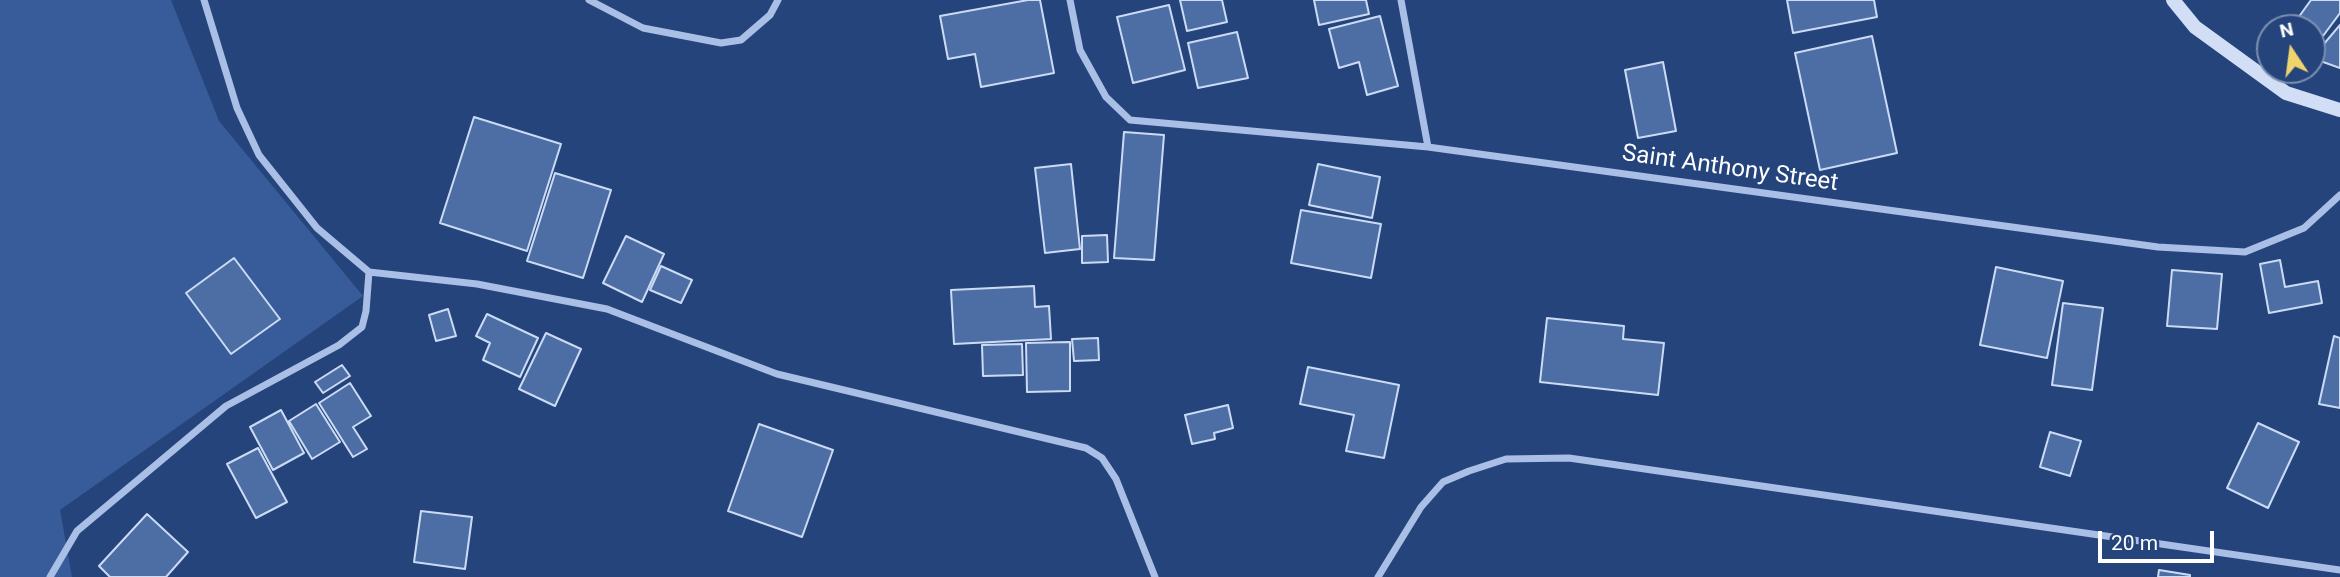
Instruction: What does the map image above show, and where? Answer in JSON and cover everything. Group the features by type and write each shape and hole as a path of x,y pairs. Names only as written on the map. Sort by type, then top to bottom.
{"main road":[{"path":"2173,0 2195,27 2286,93 2340,110"}],"street":[{"path":"204,0 237,108 260,155 317,228 369,272 477,284 607,309 777,374 1086,448 1102,458 1116,479 1155,577"},
{"path":"589,0 643,28 722,43 741,40 770,15 778,0"},
{"name":"Saint Anthony Street","path":"1070,0 1080,50 1106,97 1130,120 1428,147 2158,247 2245,252 2304,228 2340,195"},
{"path":"1401,0 1428,147"},
{"path":"50,577 77,531 226,406 339,345 362,327 369,272"},
{"path":"1378,577 1420,508 1443,482 1506,459 1569,458 2340,570"}],"shaded area":[{"path":"0,0 171,0 219,121 363,296 60,510 72,577 0,577"}],"building":[{"path":"1040,0 1054,73 981,87 975,54 948,59 940,16"},
{"path":"1180,0 1222,0 1227,22 1187,31"},
{"path":"1314,0 1366,0 1369,14 1319,25"},
{"path":"1787,0 1874,0 1877,17 1793,33"},
{"path":"2311,0 2340,0 2340,13 2326,32 2326,14 2301,14"},
{"path":"1169,5 1185,70 1133,83 1117,17"},
{"path":"1380,16 1398,86 1367,95 1359,62 1339,68 1329,29"},
{"path":"2340,25 2340,68 2326,63 2326,42"},
{"path":"1237,32 1248,78 1198,88 1188,43"},
{"path":"1872,36 1897,153 1820,170 1795,53"},
{"path":"1663,62 1676,131 1638,138 1625,70"},
{"path":"474,117 561,144 527,251 440,223"},
{"path":"1124,132 1164,135 1154,260 1114,258"},
{"path":"1071,164 1080,249 1045,253 1035,168"},
{"path":"1318,164 1380,177 1372,218 1309,205"},
{"path":"555,173 611,190 583,278 527,261"},
{"path":"1301,210 1381,224 1371,278 1291,263"},
{"path":"1107,235 1108,262 1082,263 1082,236"},
{"path":"626,236 664,254 642,302 603,283"},
{"path":"234,258 280,319 231,354 186,293"},
{"path":"2280,260 2285,287 2318,281 2322,303 2269,313 2260,264"},
{"path":"661,266 692,280 681,303 650,290"},
{"path":"1996,267 2063,281 2047,358 1980,345"},
{"path":"2172,270 2222,274 2217,329 2167,326"},
{"path":"1034,286 1035,307 1049,306 1051,339 954,344 951,290"},
{"path":"2063,303 2103,308 2092,390 2052,385"},
{"path":"448,309 456,336 436,341 429,315"},
{"path":"487,314 538,338 520,377 483,360 490,343 476,336"},
{"path":"1547,318 1624,326 1623,339 1664,343 1658,395 1540,382"},
{"path":"546,333 581,349 555,406 519,389"},
{"path":"2334,336 2340,338 2340,408 2319,404"},
{"path":"1098,338 1099,360 1074,361 1072,339"},
{"path":"1070,342 1070,391 1027,392 1026,343"},
{"path":"1022,344 1023,375 983,376 982,345"},
{"path":"342,365 350,376 323,393 315,382"},
{"path":"1308,367 1399,385 1384,458 1346,451 1354,415 1300,404"},
{"path":"350,383 371,416 353,427 367,449 353,457 319,403"},
{"path":"316,404 340,442 312,459 289,421"},
{"path":"1228,405 1233,428 1214,433 1215,439 1192,444 1185,415"},
{"path":"281,410 304,453 273,470 250,427"},
{"path":"2258,423 2299,442 2268,508 2227,488"},
{"path":"759,424 833,450 802,537 728,511"},
{"path":"2050,432 2081,441 2070,476 2040,467"},
{"path":"258,448 287,502 256,518 227,464"},
{"path":"421,511 472,517 465,569 414,562"},
{"path":"147,514 188,552 166,577 110,577 99,566"},
{"path":"2159,570 2190,575 2190,577 2158,577"}]}
